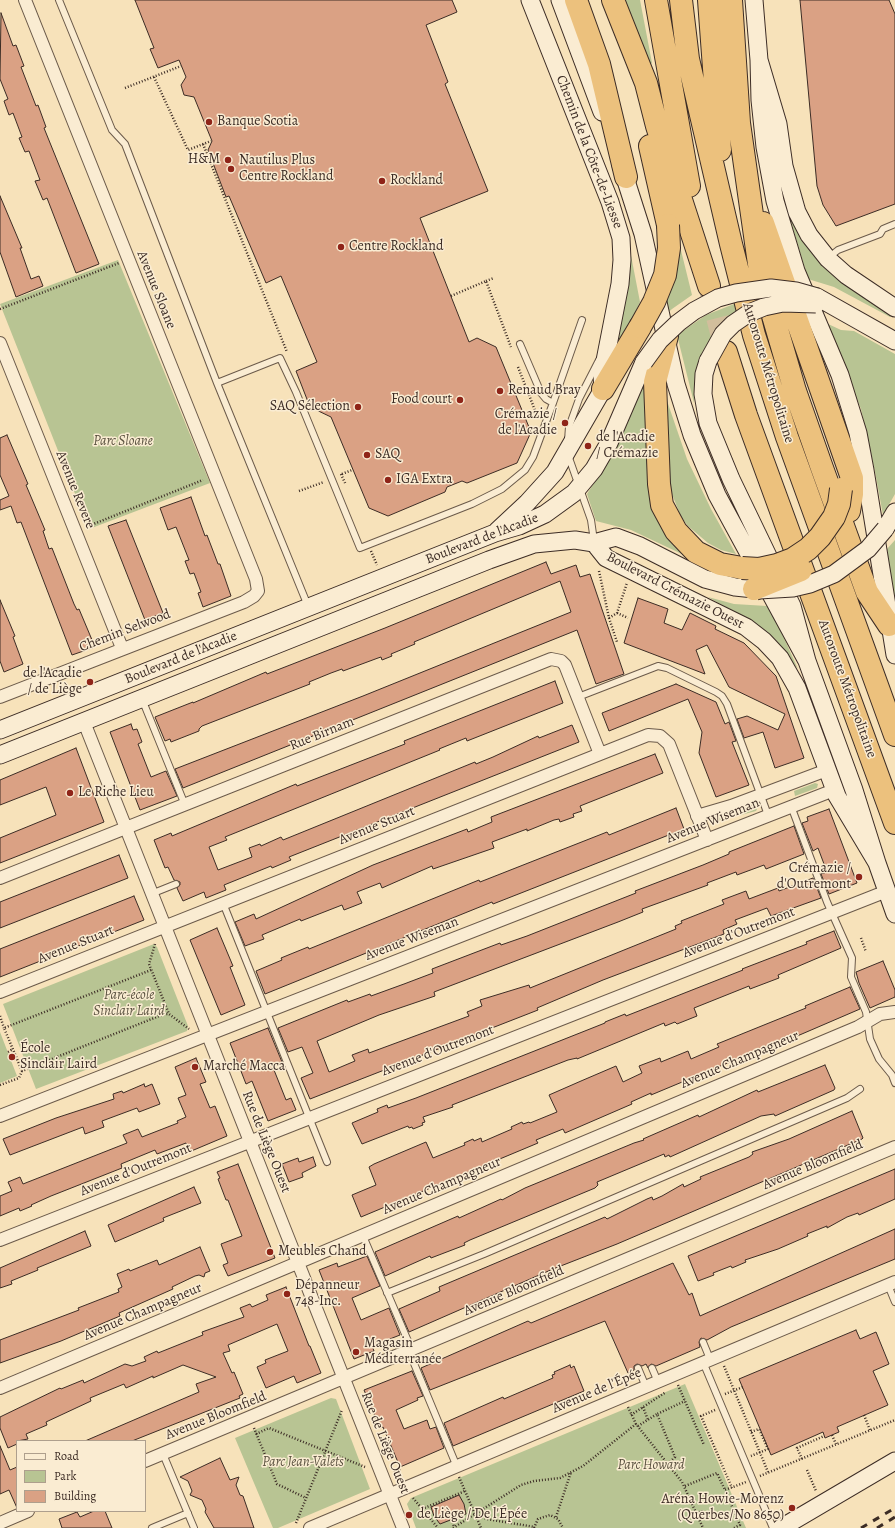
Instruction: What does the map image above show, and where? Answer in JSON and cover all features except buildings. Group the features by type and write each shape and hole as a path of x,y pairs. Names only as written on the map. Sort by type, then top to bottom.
{"highway":[{"path":"576,0 599,64 626,177"},
{"path":"597,0 621,57 642,116 668,225 669,248 665,275 654,302 603,389"},
{"path":"613,0 644,77 657,126 709,286 686,169 656,0"},
{"name":"Autoroute Métropolitaine","path":"680,0 688,59 746,303 766,373 895,735"},
{"path":"709,0 725,217"},
{"path":"731,0 739,123 760,271 795,391 867,592 889,625"},
{"path":"746,174 836,436 852,478 852,494 849,511 839,534 818,559 789,576 754,589"},
{"path":"666,336 655,382 659,484 662,505 676,532 696,552 720,564 742,568 759,568 777,565 793,559 808,549 820,537 834,517 839,504 840,489 836,436"},
{"name":"Autoroute Métropolitaine","path":"717,356 746,415 895,823"}],"main road":[{"name":"Chemin de la Côte-de-Liesse","path":"530,0 605,187 618,226 622,248 620,284 602,376 603,389"},
{"path":"549,0 605,121"},
{"path":"560,0 626,177 643,234 682,406 707,472 747,552 808,661"},
{"path":"754,0 759,60 760,100 765,147 775,201 796,271 840,375 854,420 865,470 895,655"},
{"path":"759,60 778,124 784,166 792,200 809,235 828,259 846,275 895,308"},
{"name":"Boulevard de l'Acadie","path":"0,730 495,533 519,526 545,514 562,503 590,476 604,452 644,362 660,340 678,323 694,311 718,298 736,292 772,288 796,291 823,303 895,341"},
{"path":"823,303 783,303 764,307 749,313 733,324 723,334 717,356 704,374 702,394 708,423 731,478 792,606 808,661 854,790 877,863"},
{"path":"495,533 548,481 603,389"},
{"name":"Boulevard de l'Acadie","path":"0,755 524,547 558,541 575,540 594,543 616,537 640,546 706,579 735,587 786,590 824,578 842,569 859,557 885,529 895,512"},
{"name":"Boulevard Crémazie Ouest","path":"594,543 606,558 736,621 757,635 772,649 792,678 834,790 877,863 895,914"},
{"path":"781,1528 895,1461"}],"street":[{"name":"Avenue Sloane","path":"25,0 253,572 258,591"},
{"name":"Avenue Revere","path":"0,343 122,648"},
{"name":"Chemin Selwood","path":"0,697 122,648 244,602 254,596 258,591"},
{"name":"Rue Birnam","path":"0,878 551,659 561,661 565,665 600,754"},
{"name":"Rue de Liège Ouest","path":"84,722 125,829 403,1528"},
{"name":"Avenue Stuart","path":"0,992 648,735 656,735 663,738 670,747 707,840"},
{"name":"Avenue Wiseman","path":"697,816 761,795 827,770"},
{"name":"Avenue Wiseman","path":"0,1116 834,790"},
{"name":"Avenue d'Outremont","path":"0,1240 887,891"},
{"name":"Avenue Champagneur","path":"0,1388 364,1236 866,1022 886,1012 895,1012"},
{"name":"Avenue Bloomfield","path":"146,1462 895,1146"},
{"name":"Avenue de l'Épée","path":"310,1528 390,1495 458,1472 646,1387 891,1283"},
{"path":"0,1523 26,1512"}],"lane":[{"path":"59,0 112,130 125,144 217,383 309,607"},
{"path":"828,259 838,250 880,234 883,229 895,224"},
{"path":"217,383 280,358 296,392 360,548 461,509 496,492 525,470 533,457 582,320"},
{"path":"520,344 541,393 546,399 553,403"},
{"path":"594,543 591,520 566,452 569,428 579,399 607,346"},
{"path":"578,697 658,666 667,668 716,692 722,696 727,704 768,815"},
{"path":"142,699 185,805"},
{"path":"791,806 832,912 852,958 851,977 866,1012 868,1034 879,1059 892,1076 895,1083"},
{"path":"151,894 176,884"},
{"path":"224,903 327,1162"},
{"path":"388,1293 484,1254 847,1098 860,1089"},
{"path":"364,1236 408,1341 410,1351 458,1472"},
{"path":"891,1283 895,1302"},
{"path":"702,1342 706,1361 773,1528"},
{"path":"638,1368 646,1387"},
{"path":"652,1368 658,1382"},
{"path":"163,1454 194,1528"},
{"path":"152,1528 188,1513"}],"path":[{"path":"125,88 181,66"},
{"path":"154,77 188,150 211,141"},
{"path":"202,144 289,358"},
{"path":"0,309 120,262"},
{"path":"451,296 494,278"},
{"path":"486,281 511,348"},
{"path":"516,362 540,424"},
{"path":"84,528 206,478"},
{"path":"598,564 609,618 617,642"},
{"path":"609,618 617,613 628,578"},
{"path":"617,613 628,618"},
{"path":"860,938 866,952"},
{"path":"155,941 149,964 168,1014 190,1029"},
{"path":"4,1028 151,970"},
{"path":"0,1085 19,1078 22,1071 164,1014 168,1014"},
{"path":"0,1018 22,1071"},
{"path":"8,1052 13,1049"},
{"path":"724,1365 768,1472"},
{"path":"674,1387 678,1384 704,1445"},
{"path":"734,1391 743,1387"},
{"path":"631,1415 671,1389"},
{"path":"452,1519 454,1528 518,1486 529,1482 560,1478 595,1457 637,1425 685,1401"},
{"path":"627,1405 637,1425 685,1486 702,1528"},
{"path":"643,1407 648,1420"},
{"path":"716,1409 701,1416 732,1488"},
{"path":"296,1523 342,1410"},
{"path":"657,1414 676,1456 668,1464"},
{"path":"864,1415 870,1430"},
{"path":"758,1477 895,1420"},
{"path":"254,1428 277,1484 306,1498"},
{"path":"256,1434 269,1428 365,1467"},
{"path":"751,1432 760,1428 768,1450 760,1453"},
{"path":"832,1435 836,1444"},
{"path":"802,1459 796,1448 824,1436"},
{"path":"393,1472 400,1469"},
{"path":"807,1470 817,1493"},
{"path":"458,1472 481,1528"},
{"path":"556,1517 571,1472"},
{"path":"685,1486 717,1472 740,1525 734,1528"},
{"path":"725,1490 746,1482"},
{"path":"422,1509 465,1491"},
{"path":"412,1496 438,1528"},
{"path":"696,1513 703,1511"},
{"path":"475,1515 487,1519 534,1528 537,1521 542,1516 550,1515 556,1517 561,1522 563,1528"}],"green space":[{"path":"621,0 640,0 652,63 646,67"},
{"path":"788,212 797,230 892,315 890,317 834,287 808,279"},
{"path":"676,230 692,295 672,309 653,326"},
{"path":"628,240 640,302 610,367"},
{"name":"Parc Sloane","path":"118,260 210,483 89,529 0,304"},
{"path":"752,300 713,335 705,348 695,374 694,403 677,335 706,315 734,304"},
{"path":"826,323 841,330 854,331 895,354 895,494 883,515 861,409"},
{"path":"646,377 648,476 686,556 631,530 596,521 587,494 615,450"},
{"path":"665,395 687,459 711,509 736,554 721,550 708,543 688,526 681,517 672,494 668,471"},
{"path":"895,540 895,604 887,549"},
{"path":"708,597 734,604 767,606 779,627 798,669 779,645 757,625"},
{"path":"815,783 818,784 817,788 795,796 794,791"},
{"path":"755,807 757,809 756,811 714,822 714,818"},
{"name":"Parc-école Sinclair Laird","path":"154,944 157,947 188,1026 187,1031 36,1089 3,1004"},
{"path":"0,1032 17,1076 0,1083"},
{"name":"Parc Howard","path":"685,1384 746,1528 416,1528 407,1504 411,1498"},
{"name":"Parc Jean-Valets","path":"331,1398 336,1399 370,1489 278,1528 273,1528 235,1438"}],"tunnel":[{"path":"709,286 726,352"}],"railway":[{"path":"861,1528 895,1508"},
{"path":"877,1528 895,1517"}],"place":[{"name":"Banque Scotia","path":"209,122"},
{"name":"H&M","path":"228,160"},
{"name":"Nautilus Plus Centre Rockland","path":"231,169"},
{"name":"Rockland","path":"382,181"},
{"name":"Centre Rockland","path":"341,247"},
{"name":"Renaud Bray","path":"500,391"},
{"name":"Food court","path":"460,400"},
{"name":"SAQ Sélection","path":"358,407"},
{"name":"Crémazie / de l'Acadie","path":"565,423"},
{"name":"de l'Acadie / Crémazie","path":"588,446"},
{"name":"SAQ","path":"367,455"},
{"name":"IGA Extra","path":"388,480"},
{"name":"de l'Acadie / de Liège","path":"90,682"},
{"name":"Le Riche Lieu","path":"70,793"},
{"name":"Crémazie / d'Outremont","path":"859,877"},
{"name":"École Sinclair Laird","path":"12,1057"},
{"name":"Marché Macca","path":"195,1067"},
{"name":"Meubles Chand","path":"270,1252"},
{"name":"Dépanneur 748-Inc.","path":"287,1294"},
{"name":"Magasin Méditerranée","path":"356,1352"},
{"name":"Aréna Howie-Morenz (Querbes/No 8650)","path":"792,1508"},
{"name":"de Liège / De l'Épée","path":"409,1515"}]}
